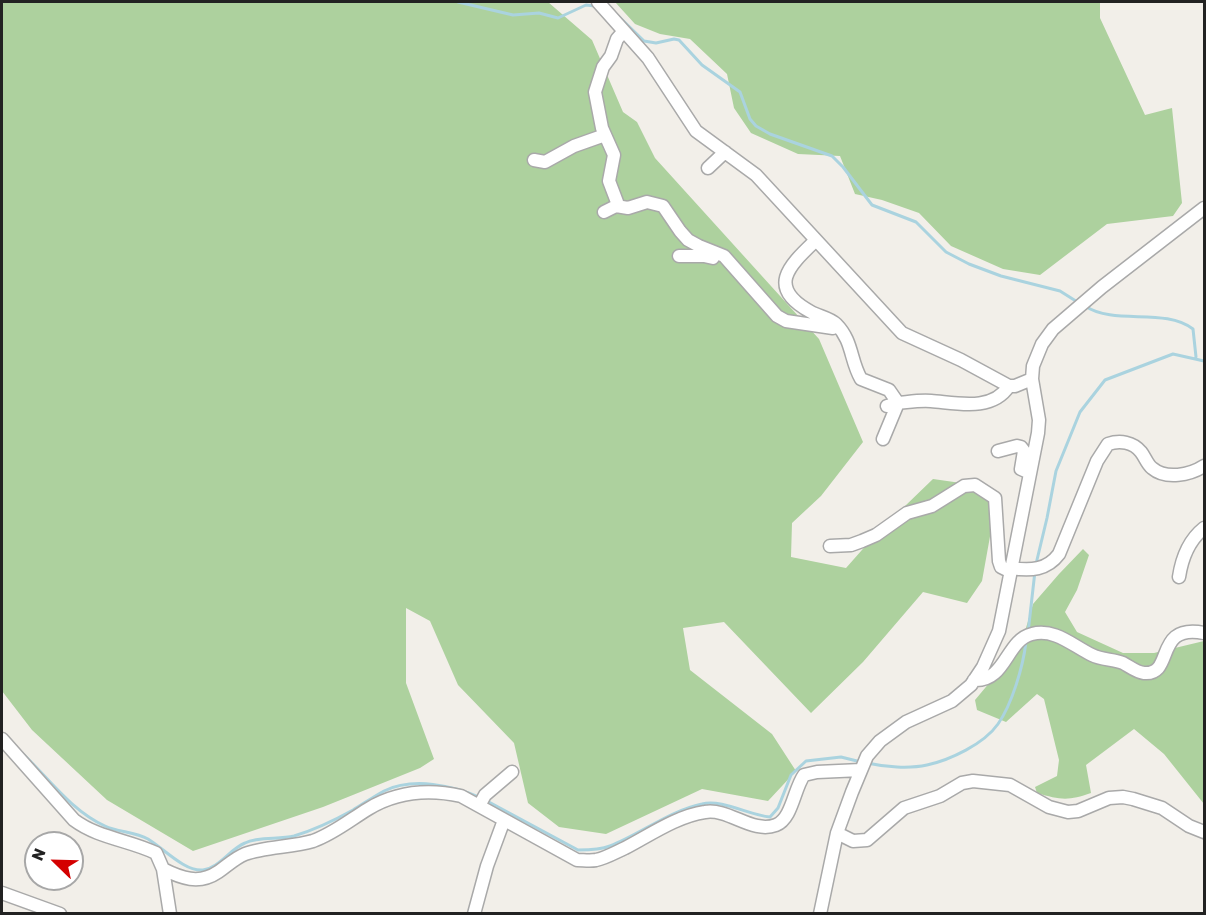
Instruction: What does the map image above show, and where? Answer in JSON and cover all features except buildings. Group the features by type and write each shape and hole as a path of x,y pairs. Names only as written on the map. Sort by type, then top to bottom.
{"street":[{"path":"598,2 648,58 696,131 756,175 902,333 961,360 1009,386 1032,379"},
{"path":"616,206 617,202 609,181 614,155 597,109 595,92 603,67 624,30"},
{"path":"534,160 545,162 574,146 605,135"},
{"path":"708,168 725,152"},
{"path":"604,212 616,206 624,208 642,202 658,204 666,210 688,240 724,256 782,319 840,330"},
{"path":"820,914 837,834 864,763 880,741 906,722 952,701 974,680 983,667 999,631 1039,420 1032,379 1042,344 1058,324 1085,301 1204,208"},
{"path":"816,240 790,267 784,279 785,284 794,300 832,321 840,330 849,342 861,379 889,390 892,404 883,439"},
{"path":"680,256 704,256 717,259 733,267"},
{"path":"892,404 930,400 989,402 1000,397 1009,386"},
{"path":"830,546 851,545 876,535 907,513 932,506 964,486 975,485 995,498 1001,567 1011,570 1043,568 1052,564 1059,554 1097,461 1108,444 1122,442 1134,446 1159,473 1184,474 1204,466"},
{"path":"998,451 1021,447 1024,451 1021,469 1030,473"},
{"path":"1179,577 1189,546 1204,528"},
{"path":"974,680 992,676 1017,642 1034,633 1054,635 1091,655 1124,664 1144,673 1156,670 1161,665 1169,643 1176,636 1184,632 1204,633"},
{"path":"2,739 74,820 94,832 156,853 163,869 170,914"},
{"path":"163,869 180,877 204,879 247,854 314,841 388,798 407,794 461,796 577,860 596,860 690,815 708,812 722,813 762,828 775,825 784,820 797,784 804,775 864,763"},
{"path":"479,806 485,795 512,772"},
{"path":"837,834 853,841 867,840 904,808 940,796 962,783 973,781 1010,785 1048,807 1068,812 1078,811 1109,798 1133,799 1162,808 1204,832"},
{"path":"474,914 487,866 504,820"},
{"path":"2,893 60,914"}],"green space":[{"path":"2,2 548,2 592,40 623,112 637,122 655,158 819,339 863,442 821,496 792,523 791,557 846,568 877,533 933,479 975,485 996,503 982,581 967,603 923,592 863,662 811,713 724,622 683,628 690,670 772,734 796,771 768,801 702,789 606,834 559,827 528,803 514,743 458,685 430,621 406,608 406,683 434,759 420,768 323,807 193,851 107,800 32,730 2,691"},
{"path":"615,2 1100,2 1100,18 1145,115 1172,108 1182,203 1173,216 1107,224 1040,275 1003,269 951,246 919,213 882,200 855,194 840,156 798,154 751,133 734,108 727,74 690,39 660,34 635,24"},
{"path":"1083,549 1089,555 1077,590 1065,612 1077,632 1123,653 1154,653 1204,641 1204,804 1164,754 1134,729 1086,765 1091,793 1064,799 1037,793 1035,787 1057,776 1059,760 1044,699 1037,694 1006,722 977,710 975,700 1021,645 1033,604"}],"waterway":[{"path":"458,2 513,15 539,13 558,18 586,5 595,6"},
{"path":"610,8 644,41 656,43 679,40 702,65 740,92 750,119 756,126 770,134 832,156 872,205 916,222 946,252 1001,276 1060,291 1079,303"},
{"path":"1085,306 1110,315 1154,317 1181,323 1193,329 1196,357"},
{"path":"1036,564 1056,471 1080,412 1105,380 1173,354 1204,361"},
{"path":"1028,633 1035,571"},
{"path":"867,763 897,767 927,765 956,755 984,738 998,724 1008,706 1020,674 1026,642"},
{"path":"20,751 70,802 92,819 110,828 148,839 196,870 209,869 240,846 251,841 288,837 317,828 395,787 407,784 433,784 458,789 481,798"},
{"path":"487,801 578,850 594,849 610,846 667,817 702,804 727,805 770,817 778,808 791,775 806,761 841,757 861,762"}]}
